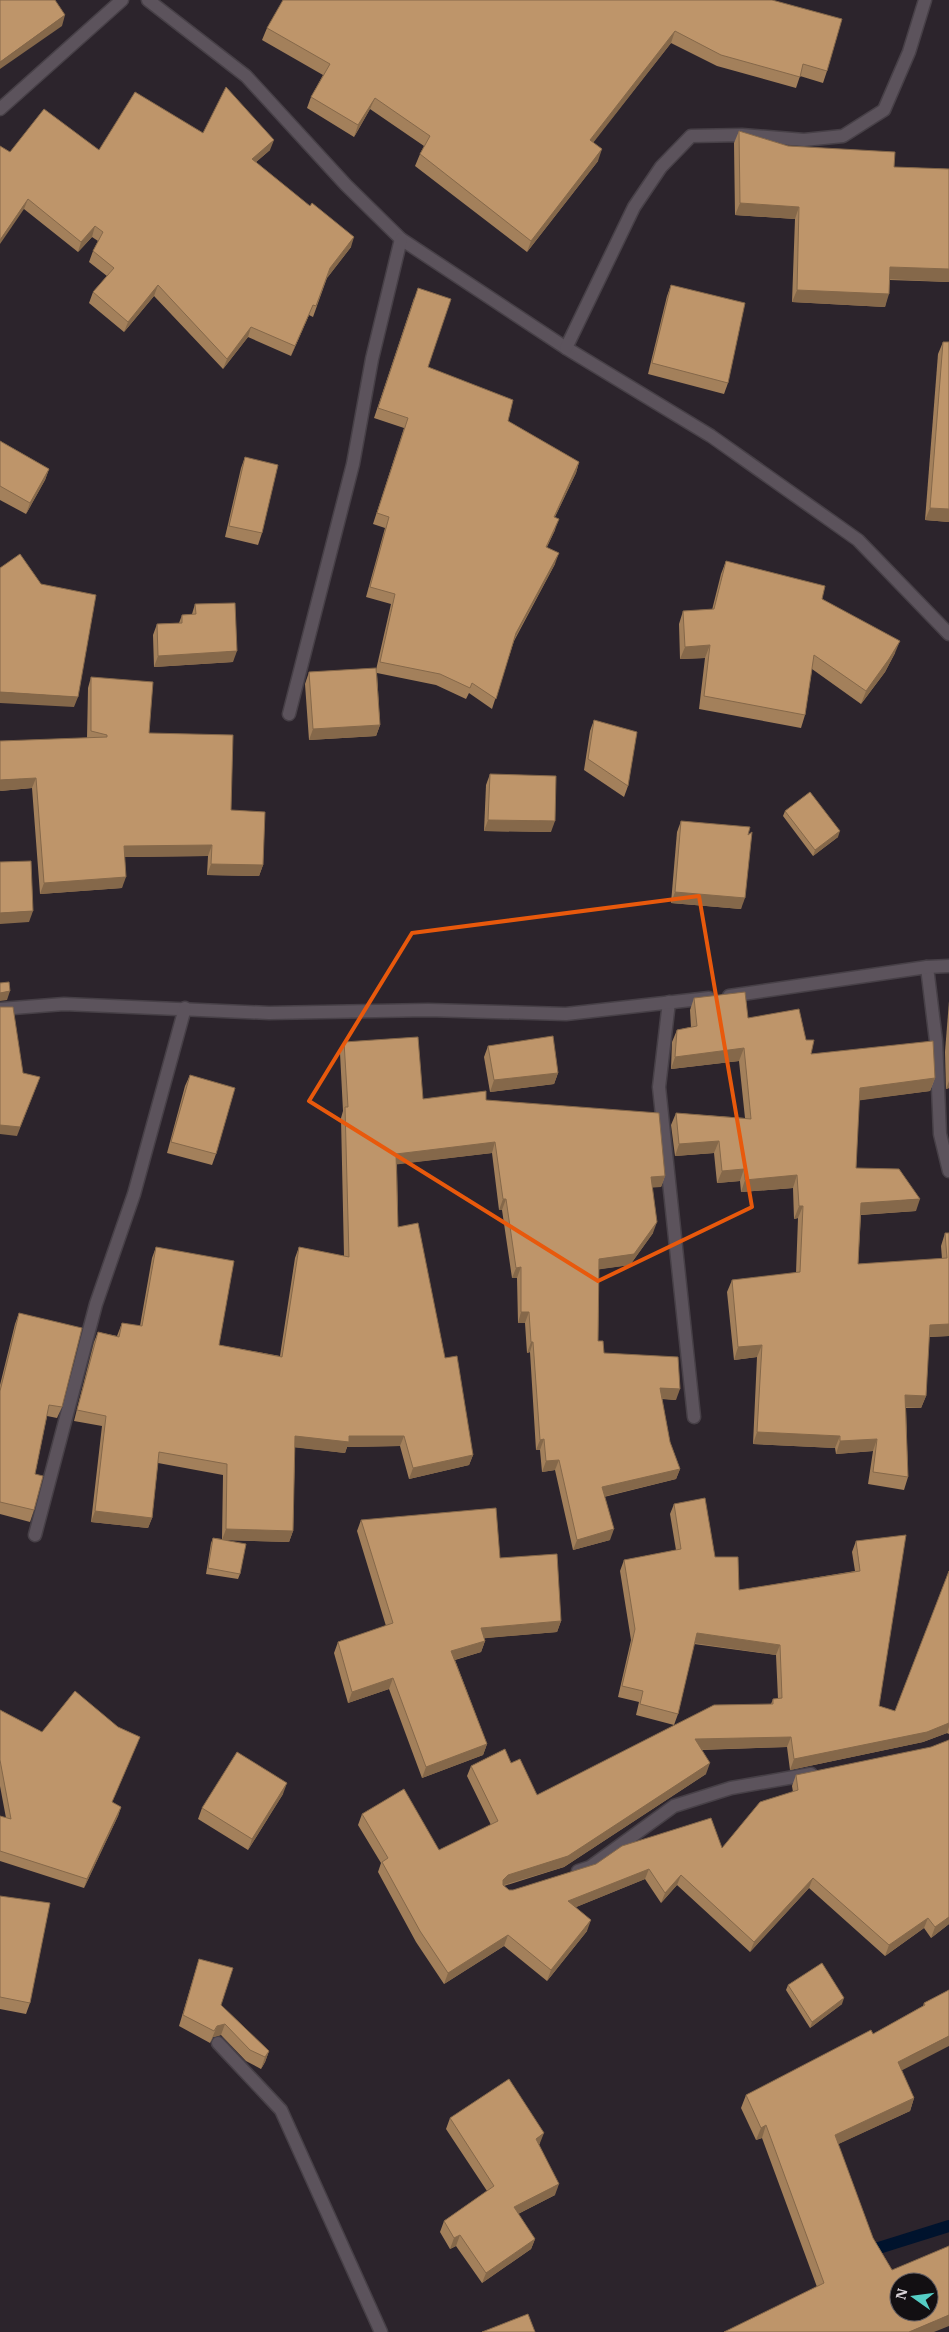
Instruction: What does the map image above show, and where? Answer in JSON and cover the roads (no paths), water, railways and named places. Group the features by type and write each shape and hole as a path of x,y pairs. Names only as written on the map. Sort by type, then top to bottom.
{"street":[{"path":"0,109 122,0"},
{"path":"148,0 160,4 246,76 346,185 401,240 566,348 711,436 858,540 949,634"},
{"path":"566,348 634,206 661,167 692,136 742,135 804,140 843,136 884,110 910,52 925,0"},
{"path":"289,714 353,464 372,359 401,240"},
{"path":"0,1009 64,1004 269,1013 428,1010 566,1014 741,994 927,967 949,966"},
{"path":"927,967 936,1041 940,1134 949,1171"},
{"path":"669,1002 659,1087 694,1417"},
{"path":"35,1535 96,1304 134,1194 185,1008"},
{"path":"562,1876 590,1867 674,1806 731,1788 820,1773"},
{"path":"218,2043 281,2110 381,2332"}],"waterway":[{"path":"869,2251 949,2226"}]}
